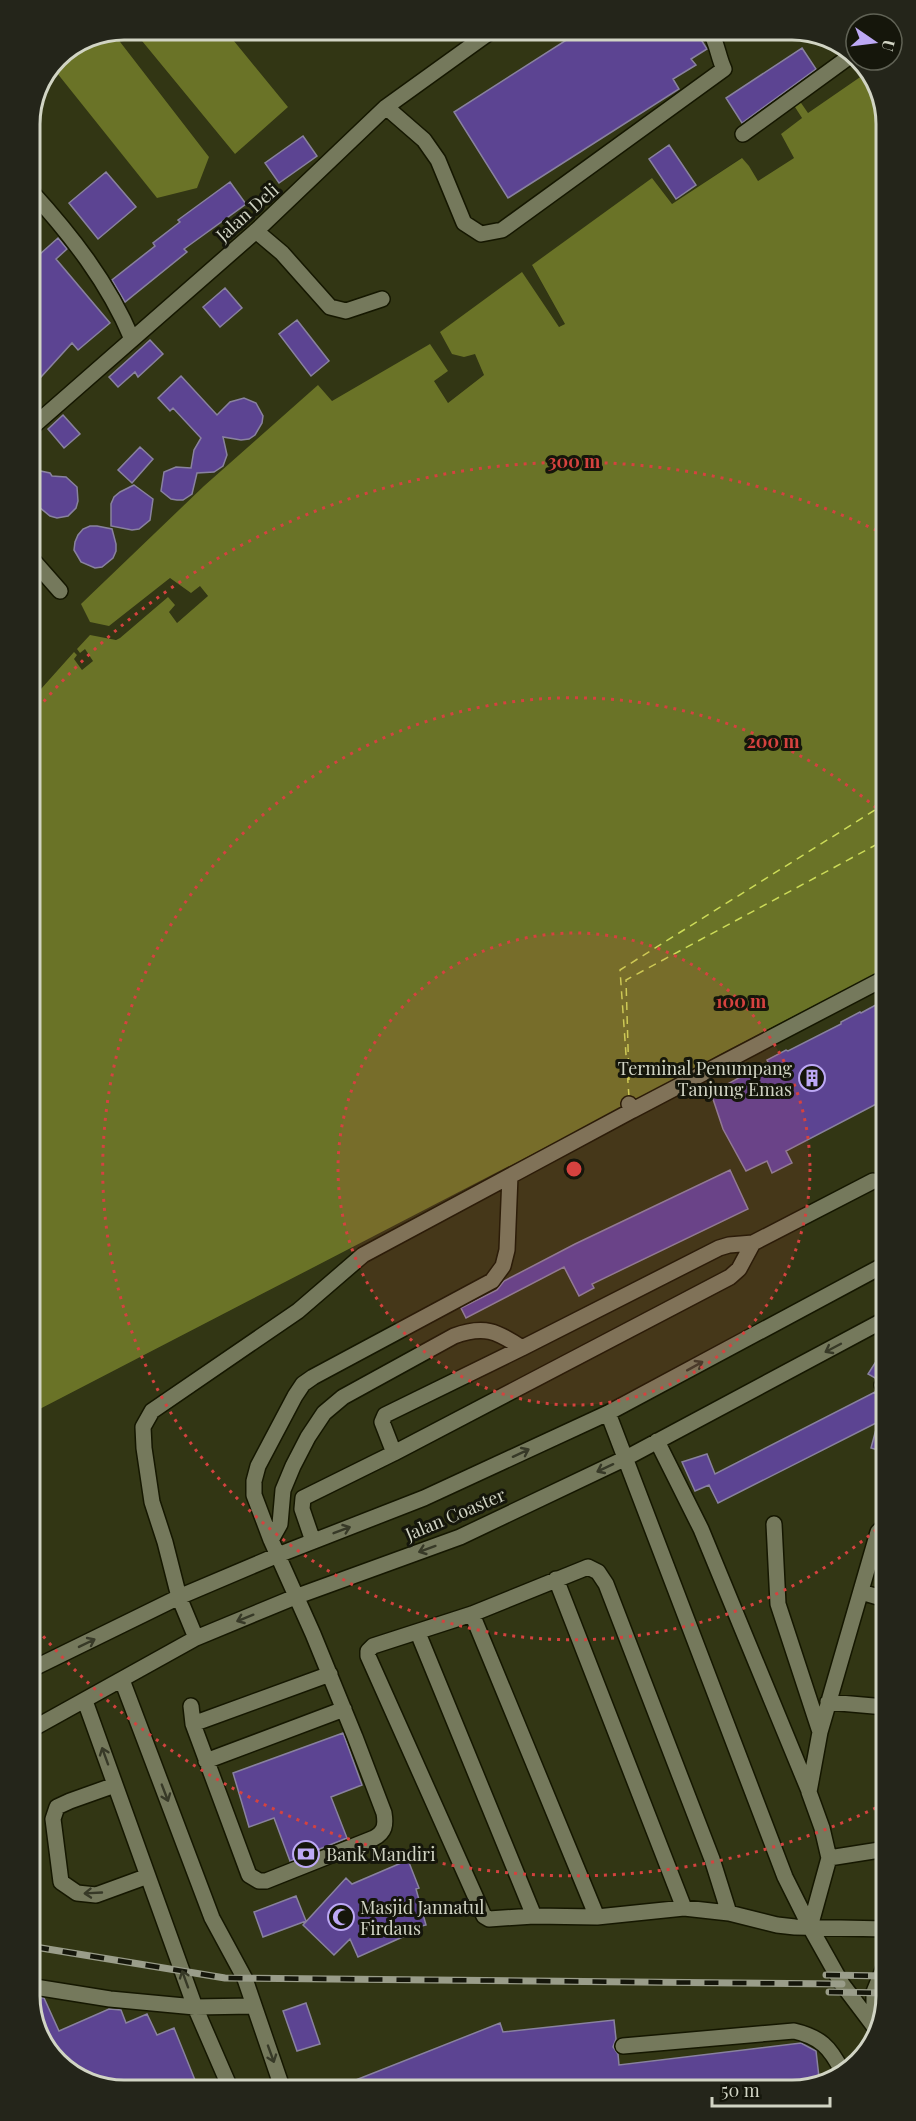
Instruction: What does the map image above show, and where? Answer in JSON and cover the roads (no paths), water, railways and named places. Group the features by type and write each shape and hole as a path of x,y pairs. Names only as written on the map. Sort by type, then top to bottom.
{"lane":[{"name":"Jalan Deli","path":"41,419 256,231 386,107 478,41"},
{"path":"386,107 424,140 438,160 464,223 481,234 502,230 724,69 715,41"},
{"path":"743,134 844,61"},
{"path":"41,203 79,248 104,283 132,339"},
{"path":"256,231 282,254 330,307 345,311 382,299"},
{"path":"41,569 60,591"},
{"path":"196,1638 179,1597 152,1502 143,1426 152,1411 298,1311 363,1255 510,1176 631,1107 876,983"},
{"path":"192,1706 193,1724 249,1875 259,1881 266,1881 374,1838 385,1828 384,1813 344,1709 295,1598 254,1496 254,1480 258,1466 303,1384 492,1281 503,1266 507,1250 510,1176"},
{"path":"394,1453 381,1422 385,1415 719,1248 753,1243 873,1181"},
{"path":"313,1541 302,1509 303,1498 394,1453 730,1277 739,1269 753,1243"},
{"name":"Jalan Coaster","path":"40,1665 179,1597 278,1555 424,1498 608,1413 876,1269"},
{"name":"Jalan Coaster","path":"40,1725 196,1638 295,1598 460,1537 626,1458 876,1324"},
{"path":"271,1540 280,1524 283,1490 293,1466 324,1413 343,1397 454,1336 471,1330 497,1333 522,1348"},
{"path":"608,1413 785,1877 847,1993 871,2023"},
{"path":"657,1441 701,1529 822,1828 829,1858 810,1927"},
{"path":"774,1524 778,1604 820,1732"},
{"path":"809,1792 820,1732 876,1539"},
{"path":"729,1913 712,1859 606,1584 598,1572 588,1567 472,1614 373,1646 368,1651 368,1656 484,1916 489,1919 534,1916 597,1917 684,1908 729,1913 777,1925 876,1929"},
{"path":"556,1579 684,1908"},
{"path":"861,1592 876,1596"},
{"path":"472,1614 597,1917"},
{"path":"418,1633 534,1916"},
{"path":"193,1724 330,1674"},
{"path":"122,1680 212,1918 244,1979 279,2080"},
{"path":"85,1701 195,2007 227,2080"},
{"path":"828,1702 876,1706"},
{"path":"206,1761 344,1709"},
{"path":"116,1785 57,1807 53,1819 61,1882 77,1893 96,1895 148,1876"},
{"path":"829,1858 876,1851"},
{"path":"874,2009 876,1987"},
{"path":"40,1989 110,1999 195,2007 253,2006"},
{"path":"623,2046 794,2031 820,2040 839,2065"}],"railway":[{"path":"40,1948 225,1978 842,1984"},
{"path":"826,1975 876,1976"},
{"path":"829,1992 876,1993"}],"place":[{"name":"Terminal Penumpang Tanjung Emas","path":"812,1078"},
{"name":"Bank Mandiri","path":"306,1854"},
{"name":"Masjid Jannatul Firdaus","path":"341,1917"}]}
